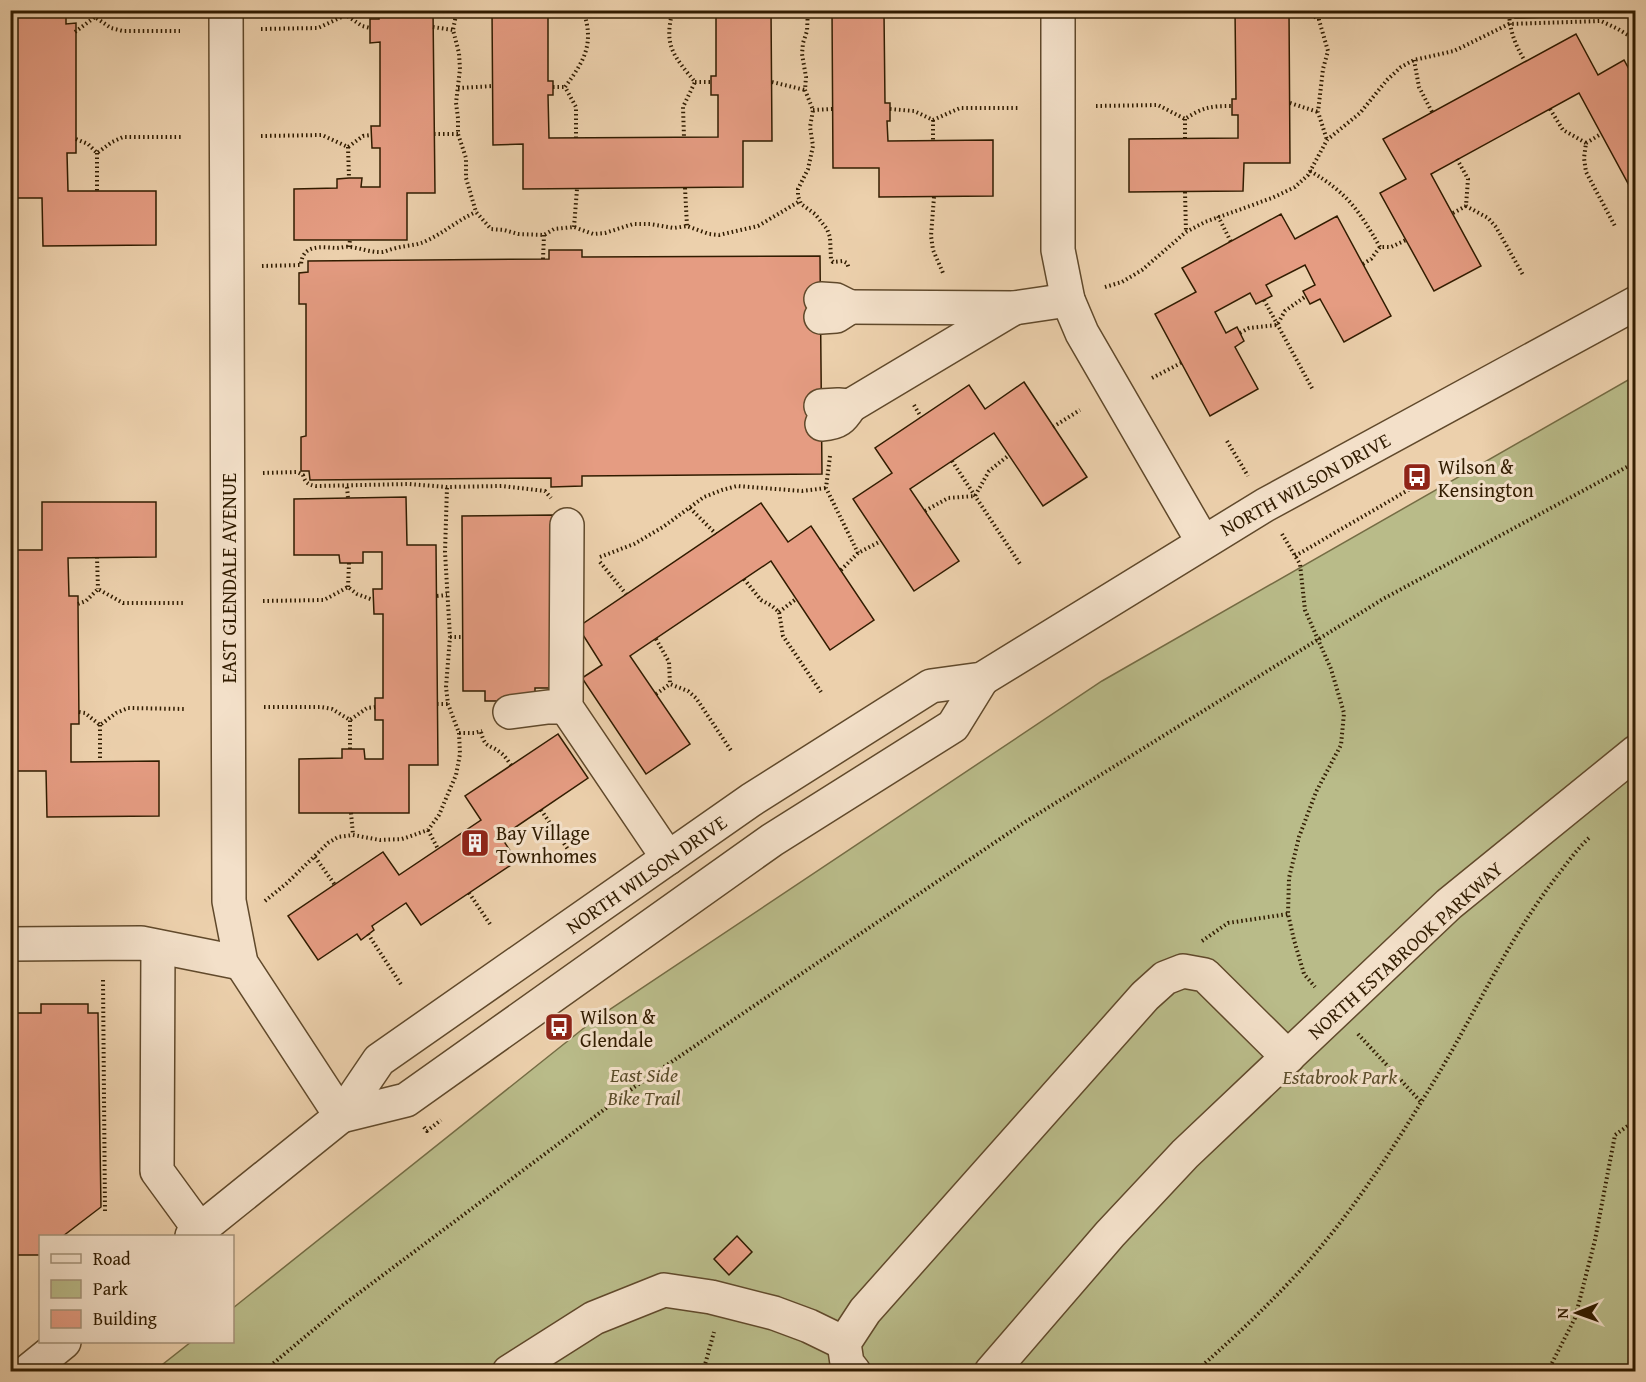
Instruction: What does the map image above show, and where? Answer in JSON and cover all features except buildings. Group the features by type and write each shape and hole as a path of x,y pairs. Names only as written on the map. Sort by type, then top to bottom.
{"street":[{"name":"EAST GLENDALE AVENUE","path":"226,10 229,901 242,963 341,1116"},
{"path":"1058,10 1058,250 1068,300 1082,333 1203,542"},
{"path":"835,300 1014,308 1068,300"},
{"name":"NORTH WILSON DRIVE","path":"196,1233 341,1116 379,1060 751,801 931,686 982,679 1275,499 1635,303"},
{"path":"831,415 1014,308"},
{"path":"560,513 566,707 668,858"},
{"name":"NORTH WILSON DRIVE","path":"341,1116 406,1100 772,840 952,726 982,679"},
{"path":"510,712 548,706 566,707"},
{"name":"NORTH ESTABROOK PARKWAY","path":"991,1371 1110,1234 1185,1154 1449,904 1635,752"},
{"path":"10,944 141,943 242,963"},
{"path":"158,947 157,1171 196,1233"},
{"path":"510,1371 594,1318 664,1290 723,1300 774,1313 809,1326 849,1357 873,1302 1145,996 1165,978 1183,971 1205,975 1288,1057"},
{"path":"27,1371 62,1343"}],"path":[{"path":"95,10 95,17"},
{"path":"457,10 453,30 459,53 456,102 458,134 466,158 466,178 476,212 491,229 518,234 544,235 554,229 574,227 593,234 605,233 633,224 674,228 687,226 719,235 758,226 800,201"},
{"path":"565,87 584,61 588,29 583,10"},
{"path":"672,10 669,39 672,54 695,82"},
{"path":"808,10 807,31 802,54 806,77 805,90 813,110 810,127 813,146 808,169 798,189 801,204 822,221 830,237 831,260 847,263 835,300"},
{"path":"1309,10 1319,20"},
{"path":"1319,10 1319,20 1328,51 1323,69 1318,112 1327,140"},
{"path":"1509,10 1509,24 1516,45 1525,61"},
{"path":"261,29 318,28 346,13 362,26 370,28"},
{"path":"95,17 111,28 123,31 180,31"},
{"path":"75,32 95,17"},
{"path":"1105,287 1122,282 1142,270 1186,232 1218,216 1272,198 1295,187 1310,171 1327,140 1360,113 1387,80 1413,60 1454,51 1509,24 1601,21 1635,40"},
{"path":"433,27 453,30"},
{"path":"1413,60 1419,87 1432,112"},
{"path":"695,82 711,82"},
{"path":"684,137 683,107 695,82"},
{"path":"772,82 805,90"},
{"path":"458,88 493,86"},
{"path":"553,87 565,87"},
{"path":"565,87 576,107 576,138"},
{"path":"1290,104 1318,112"},
{"path":"1096,106 1158,105 1185,119"},
{"path":"1185,119 1198,110 1210,106 1232,106"},
{"path":"890,109 914,111 933,120 960,108 1019,108"},
{"path":"813,110 833,109"},
{"path":"1550,109 1563,130 1586,143"},
{"path":"1185,119 1185,138"},
{"path":"933,120 933,141"},
{"path":"434,134 458,134"},
{"path":"1586,143 1601,134"},
{"path":"261,136 322,135 348,147"},
{"path":"348,147 363,135 371,135"},
{"path":"97,153 123,137 181,137"},
{"path":"76,139 88,144 97,153 97,191"},
{"path":"1586,143 1584,158 1586,172 1616,228"},
{"path":"348,147 349,178"},
{"path":"1458,159 1467,178 1466,206"},
{"path":"1310,171 1330,183 1349,199 1380,247"},
{"path":"685,188 687,226"},
{"path":"574,227 577,189"},
{"path":"1185,192 1186,232"},
{"path":"934,197 931,236 933,250 944,278"},
{"path":"1453,213 1466,206"},
{"path":"1466,206 1488,218 1496,227 1523,275"},
{"path":"262,266 301,265 301,257 306,251 316,247 349,247 383,252 413,246 443,232 456,221 476,212"},
{"path":"1218,216 1231,242"},
{"path":"543,259 544,235"},
{"path":"349,247 350,240"},
{"path":"1380,247 1390,247 1406,240"},
{"path":"1363,264 1371,259 1380,247"},
{"path":"1277,325 1286,311 1306,296"},
{"path":"1264,300 1313,390"},
{"path":"1240,333 1249,327 1277,325"},
{"path":"1152,378 1181,363"},
{"path":"1053,427 1080,410"},
{"path":"831,415 826,488 858,553"},
{"path":"1227,441 1243,467"},
{"path":"975,496 989,471 1009,455"},
{"path":"952,461 1020,564"},
{"path":"263,1371 343,1305 633,1088 1025,822 1383,599 1635,462"},
{"path":"263,473 297,472 303,475 305,481 310,485 347,487 410,484 447,488 473,485 532,488 545,491 560,513"},
{"path":"1295,556 1422,482"},
{"path":"626,594 596,558 634,544 704,497 737,486 802,491 826,488"},
{"path":"347,487 348,498"},
{"path":"265,901 328,843 338,837 402,839 428,830 439,815 456,775 460,754 459,733 448,704 446,687 450,637 445,552 447,488"},
{"path":"925,511 948,498 975,496"},
{"path":"690,508 716,534"},
{"path":"1284,538 1300,564 1305,610 1331,669 1344,713 1341,745 1316,792 1299,837 1289,878 1288,914 1304,974 1421,1102"},
{"path":"841,570 858,553 870,549 881,541"},
{"path":"78,603 86,601 98,589 97,557"},
{"path":"348,587 349,563"},
{"path":"744,579 761,600 779,612 783,636 821,692"},
{"path":"348,587 366,599 373,600"},
{"path":"263,601 324,600 348,587"},
{"path":"98,589 123,603 184,603"},
{"path":"436,596 447,595"},
{"path":"779,612 796,598"},
{"path":"450,637 463,637"},
{"path":"656,639 669,662 670,684"},
{"path":"656,694 670,684"},
{"path":"670,684 688,691 696,698 732,752"},
{"path":"437,704 448,704"},
{"path":"264,707 321,707 332,709 350,720"},
{"path":"100,725 116,713 128,708 184,709"},
{"path":"350,720 367,708 375,708"},
{"path":"79,712 85,712 100,725 100,762"},
{"path":"350,720 350,749"},
{"path":"481,732 483,742 503,755 511,765"},
{"path":"541,810 576,861"},
{"path":"351,813 353,836"},
{"path":"428,830 438,849"},
{"path":"1195,1371 1238,1334 1307,1263 1353,1205 1437,1076 1512,940 1544,891 1591,836"},
{"path":"315,857 335,885"},
{"path":"469,893 490,924"},
{"path":"1183,971 1204,939 1228,923 1288,914"},
{"path":"368,934 402,986"},
{"path":"103,980 105,1213"},
{"path":"1551,1371 1551,1365 1575,1318 1594,1240 1615,1135 1635,1120"},
{"path":"703,1371 723,1300"}],"green space":[{"name":"Estabrook Park","path":"1635,376 1635,1371 153,1372 190,1343 234,1343 234,1307 594,1020 1102,681"}],"place":[{"name":"Wilson & Kensington","path":"1417,477"},
{"name":"Bay Village Townhomes","path":"475,843"},
{"name":"Wilson & Glendale","path":"559,1027"}],"park label":[{"name":"East Side Bike Trail","path":"644,1086"}]}
